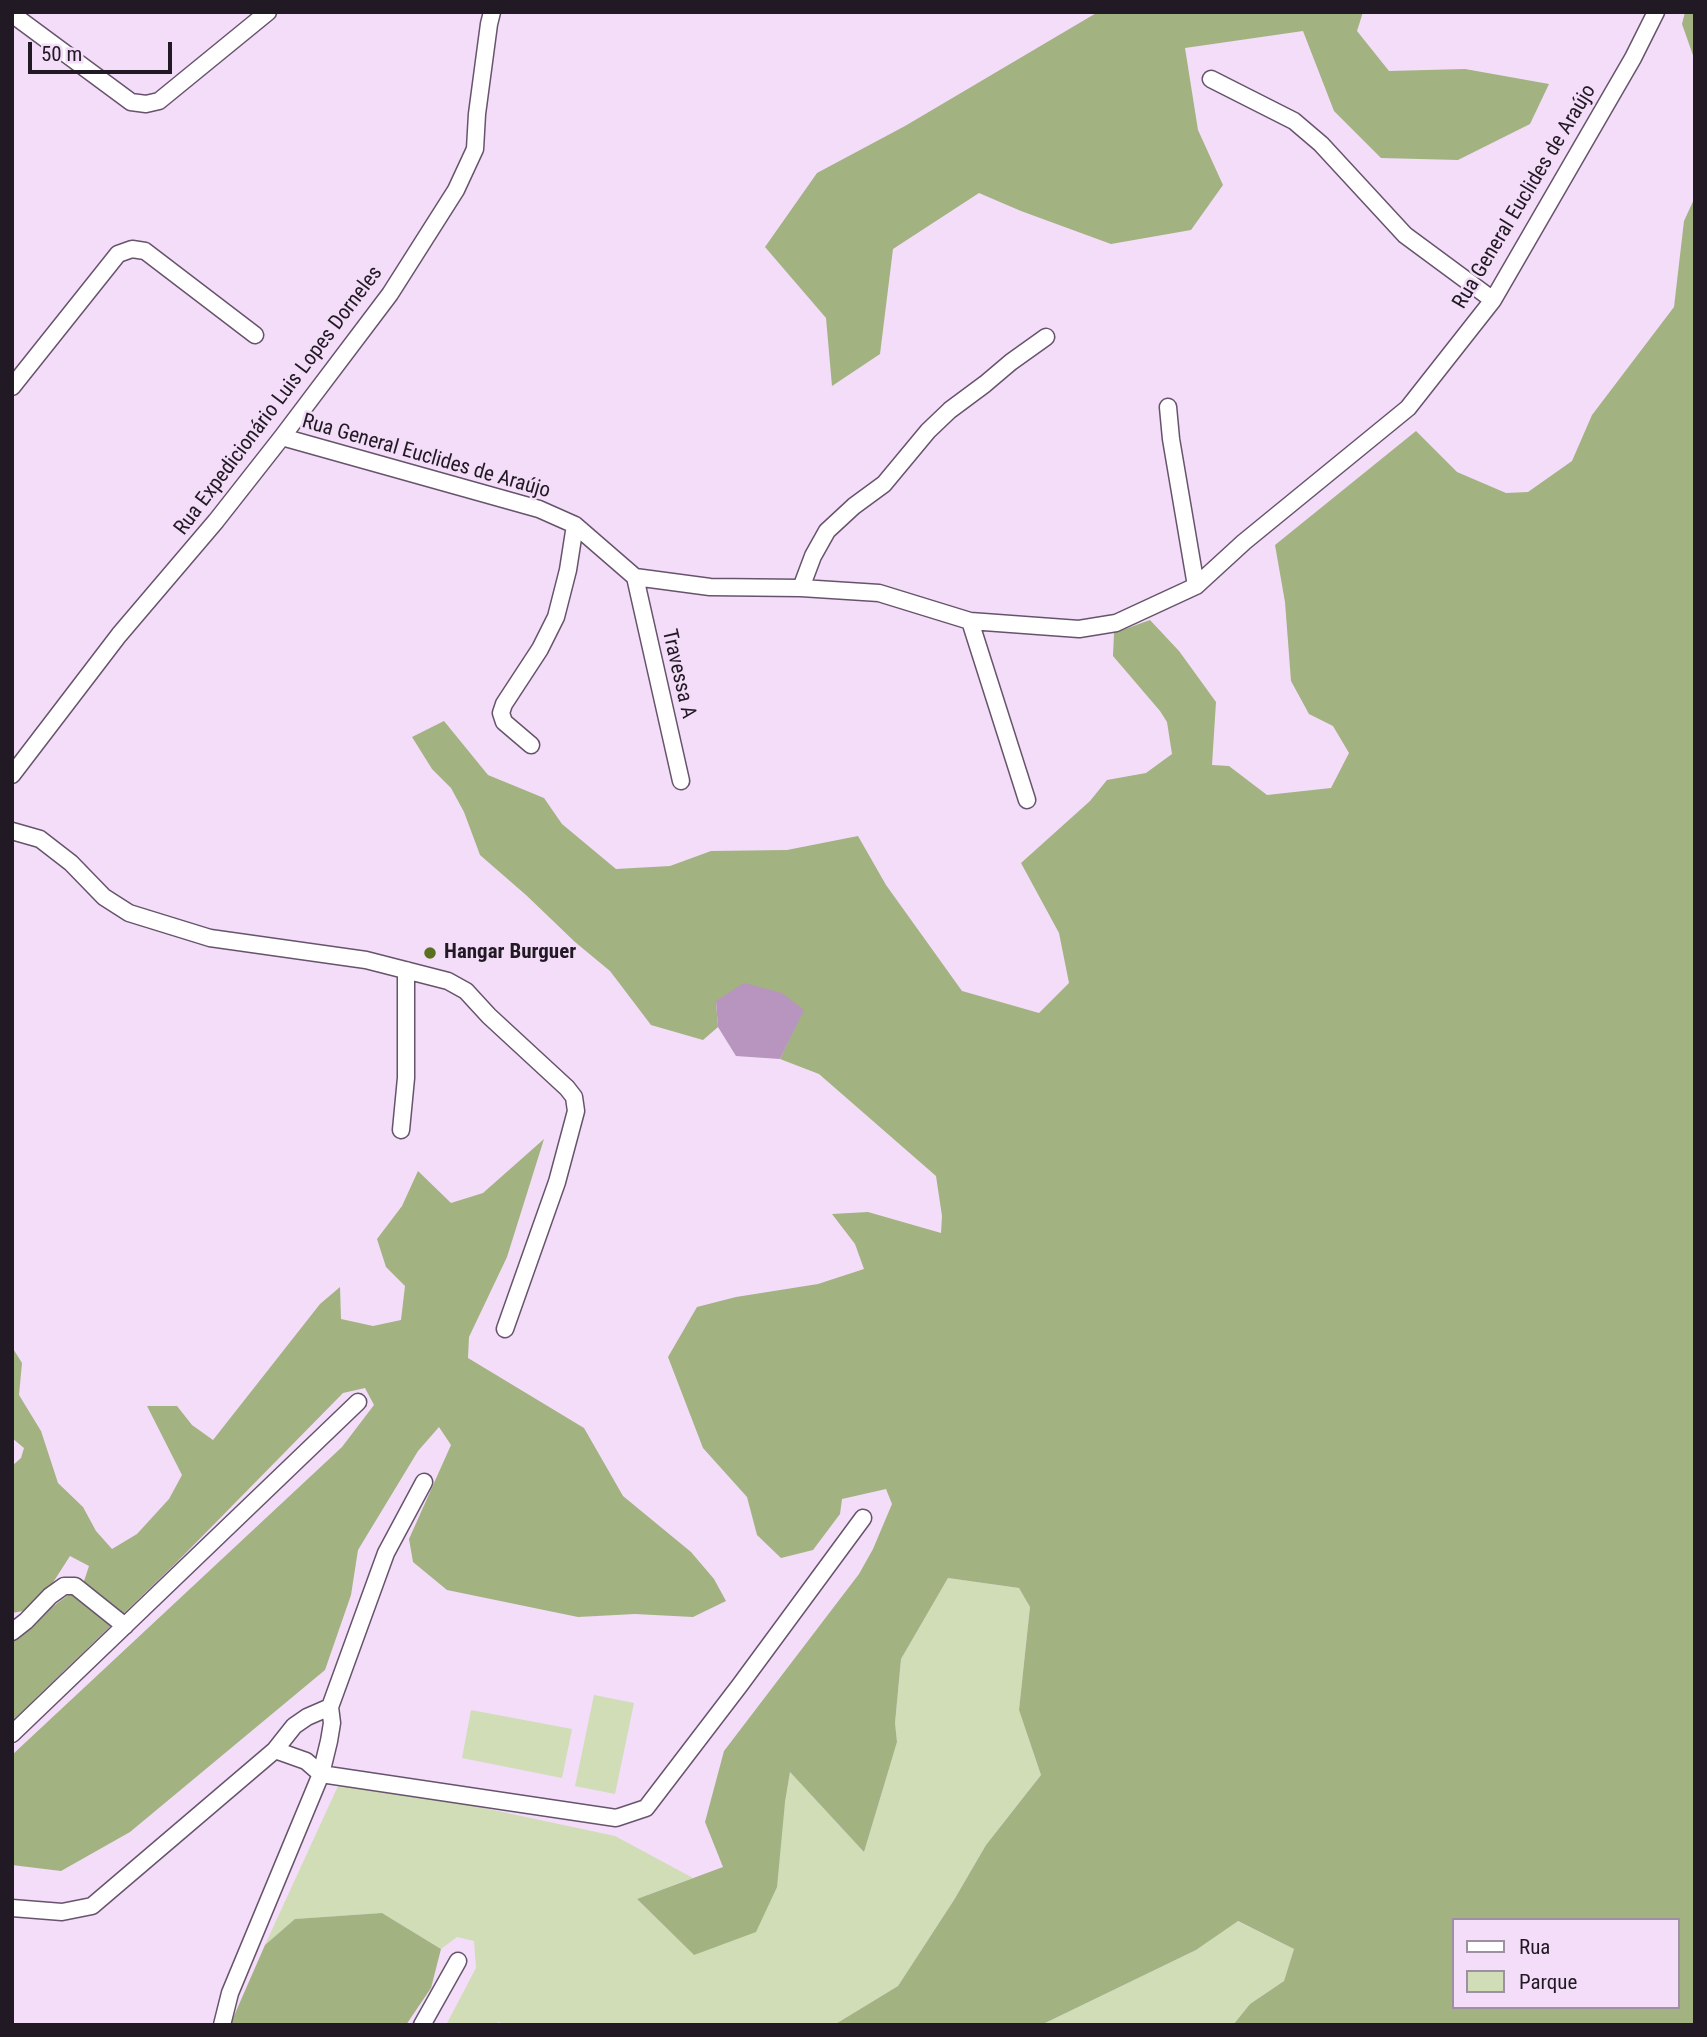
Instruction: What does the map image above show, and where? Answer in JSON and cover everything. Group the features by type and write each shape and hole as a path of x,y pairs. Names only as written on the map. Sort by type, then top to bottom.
{"street":[{"path":"12,14 131,102 146,104 159,101 268,12"},
{"name":"Rua Expedicionário Luis Lopes Dorneles","path":"12,775 119,635 282,438 390,293 456,190 475,149 477,114 492,12"},
{"name":"Rua General Euclides de Araújo","path":"282,438 540,509 575,525 635,577 710,587 801,588 879,593 970,621 1079,629 1116,623 1196,586 1244,542 1408,408 1493,300 1633,58 1656,12"},
{"path":"1211,79 1294,121 1321,144 1405,235 1493,300"},
{"path":"12,387 118,254 132,249 145,251 255,335"},
{"path":"801,588 813,556 827,531 884,484 928,431 950,410 1046,337"},
{"path":"1168,407 1196,586"},
{"path":"531,745 504,722 501,713 556,617 568,570 575,525"},
{"name":"Travessa A","path":"635,577 681,781"},
{"path":"970,621 1027,800"},
{"path":"12,831 40,839 71,863 104,897 129,913 210,939 366,960 448,981 467,991 489,1016 568,1088 574,1097 576,1111 557,1182 505,1329"},
{"path":"401,1130 406,1078 406,970"},
{"path":"12,1734 358,1402"},
{"path":"222,2025 230,1993 321,1774 332,1723 330,1707 386,1553 424,1482"},
{"path":"275,1750 306,1761 321,1774 616,1818 646,1808 863,1518"},
{"path":"12,1632 64,1586 75,1586 125,1626"},
{"path":"12,1909 62,1912 92,1906 275,1750 294,1726 330,1707"},
{"path":"422,2025 458,1961"}],"green space":[{"path":"1098,12 1363,12 1357,31 1389,71 1465,69 1549,84 1530,124 1458,160 1381,158 1334,111 1303,31 1185,48 1198,130 1223,185 1191,230 1111,244 979,193 893,249 880,354 832,386 826,318 765,247 817,173 905,126"},
{"path":"1685,12 1695,12 1695,61 1682,24"},
{"path":"1695,197 1695,2025 1233,2025 1250,2004 1284,1981 1294,1949 1238,1921 1196,1950 1041,2025 834,2025 898,1986 986,1845 1041,1775 1019,1710 1030,1607 1019,1588 948,1578 901,1659 895,1723 897,1742 864,1852 790,1772 777,1887 756,1932 694,1955 637,1899 723,1867 705,1822 724,1751 859,1574 892,1504 886,1489 842,1499 840,1514 813,1550 781,1558 757,1535 747,1497 703,1448 668,1357 697,1307 736,1297 818,1284 864,1269 855,1244 832,1214 868,1212 941,1233 942,1216 936,1176 819,1074 780,1059 803,1010 716,1001 718,1027 703,1040 651,1025 610,971 480,855 464,812 451,788 432,769 412,737 444,721 488,775 544,798 562,824 616,869 670,866 711,851 787,850 858,836 886,885 962,991 1039,1013 1069,983 1059,933 1021,863 1090,801 1107,780 1146,773 1172,754 1167,722 1113,656 1114,633 1150,620 1179,651 1216,702 1212,765 1229,766 1267,795 1331,788 1349,753 1333,726 1309,714 1291,681 1285,602 1275,545 1416,431 1457,472 1506,493 1528,492 1572,461 1592,415 1674,307 1684,221"},
{"path":"544,1139 507,1257 469,1337 468,1358 584,1428 623,1496 691,1552 714,1579 726,1601 693,1617 635,1614 578,1617 447,1590 413,1562 409,1539 451,1445 439,1427 418,1451 358,1550 351,1595 325,1670 130,1832 61,1871 12,1865 12,1755 342,1447 374,1405 365,1388 343,1393 175,1564 12,1721 12,1637 83,1584 89,1566 70,1556 52,1584 23,1611 12,1613 12,1466 21,1458 24,1448 12,1438 12,1347 22,1363 19,1395 41,1431 58,1483 83,1507 96,1531 112,1549 137,1534 169,1499 182,1475 147,1406 177,1406 192,1425 213,1440 320,1304 340,1287 341,1319 373,1326 401,1320 405,1286 386,1267 377,1239 402,1206 418,1171 451,1203 483,1193"},
{"path":"948,1578 1019,1588 1030,1607 1019,1710 1041,1775 986,1845 898,1986 834,2025 511,2025 498,2022 496,2025 446,2025 476,1968 474,1941 457,1937 441,1949 382,1913 296,1919 265,1945 338,1786 357,1781 615,1836 693,1878 637,1899 694,1955 785,1802 790,1772 864,1852 897,1742 895,1723 901,1659"},
{"path":"594,1695 634,1703 615,1794 575,1786"},
{"path":"471,1710 572,1729 562,1778 462,1758"},
{"path":"382,1913 441,1949 431,1988 406,2025 230,2025 265,1945 295,1919"},
{"path":"1237,1921 1294,1949 1284,1981 1250,2004 1233,2025 1041,2025 1196,1950"}],"shaded area":[{"path":"744,983 782,993 804,1010 780,1059 736,1056 718,1027 716,1001"}],"place":[{"name":"Hangar Burguer","path":"430,953"}]}
